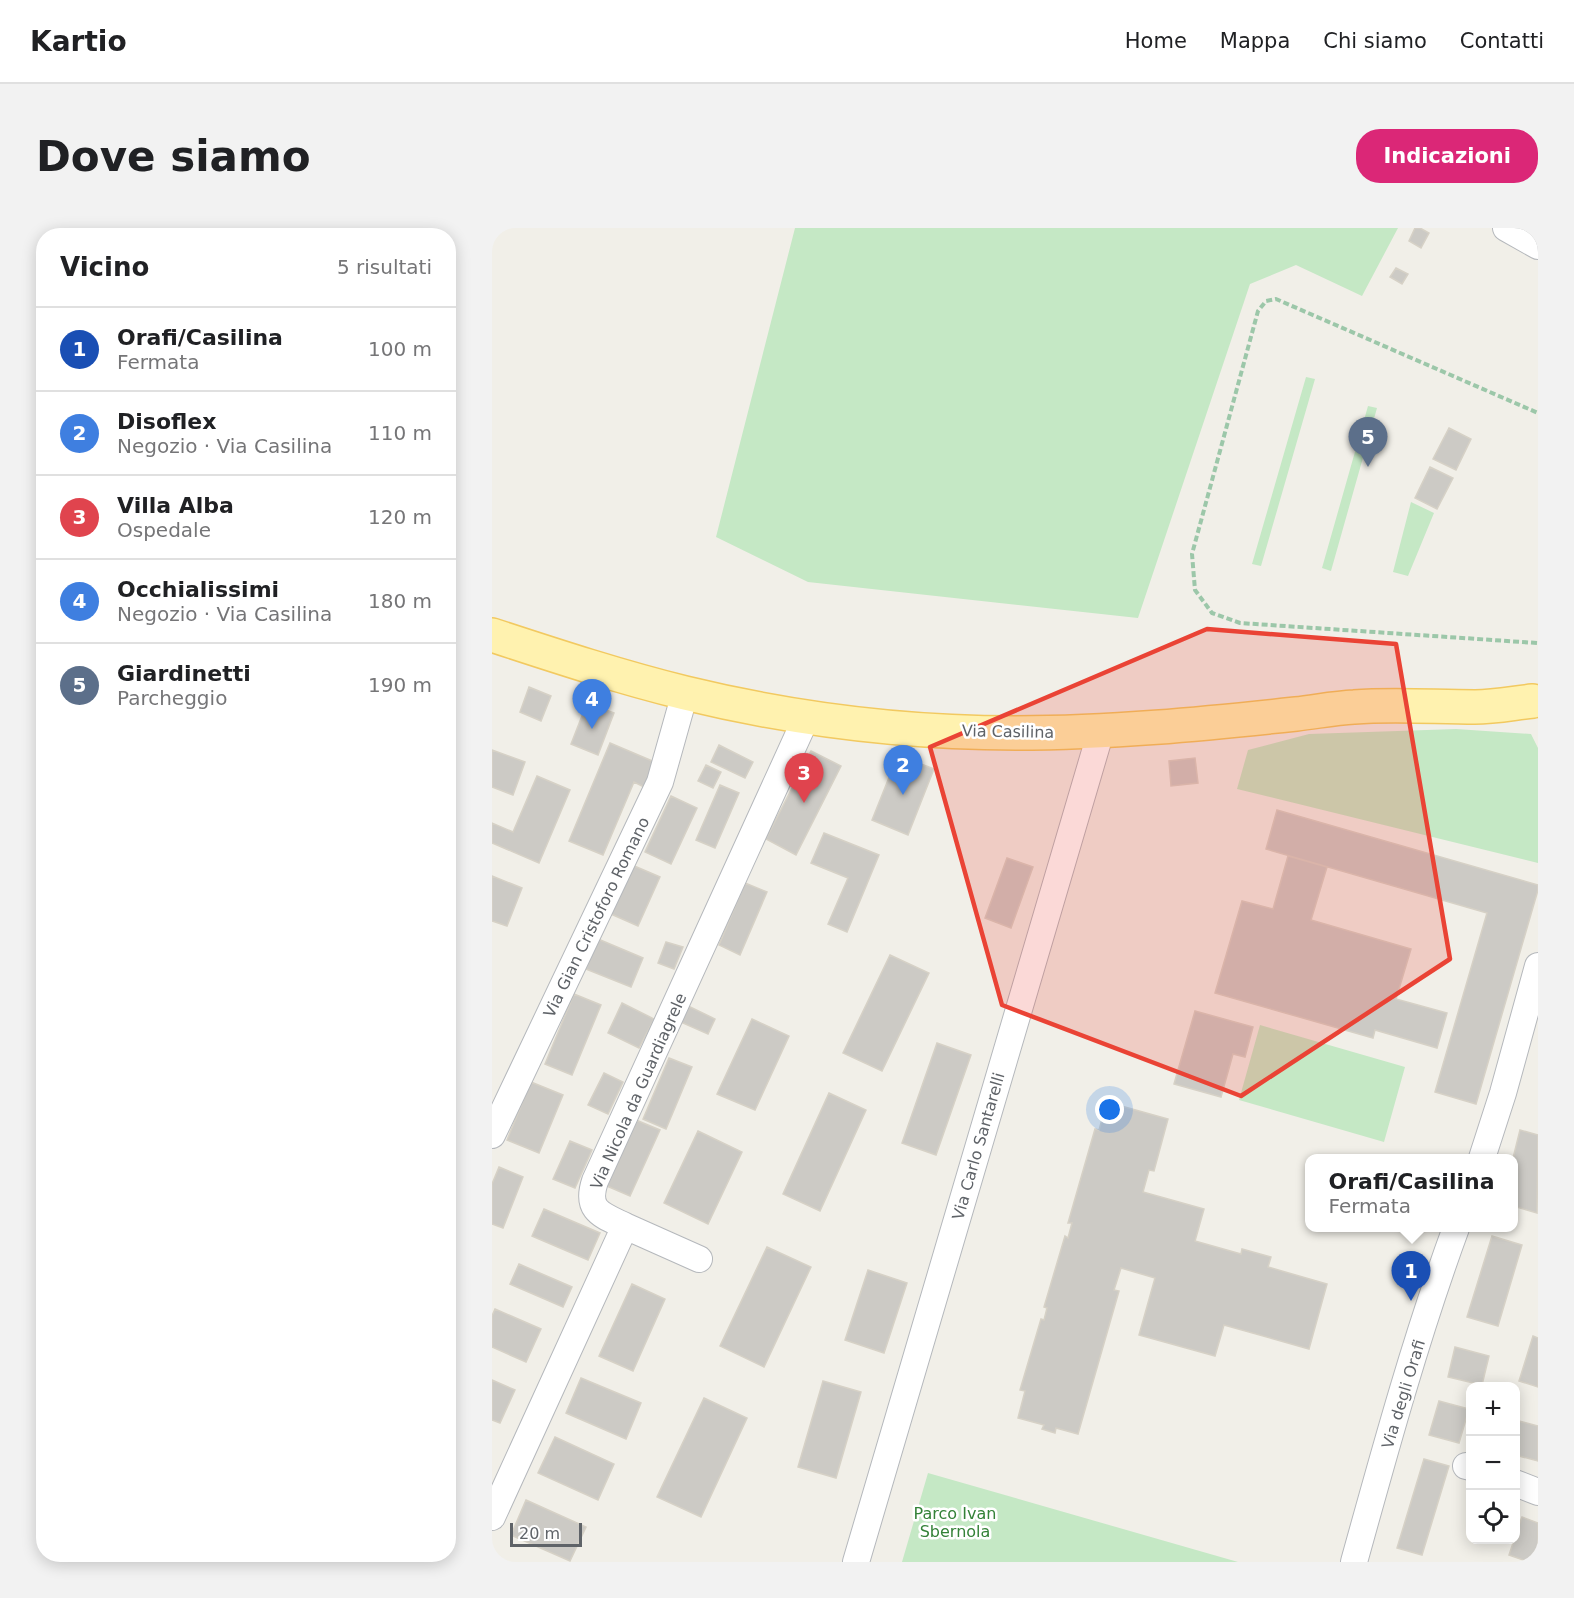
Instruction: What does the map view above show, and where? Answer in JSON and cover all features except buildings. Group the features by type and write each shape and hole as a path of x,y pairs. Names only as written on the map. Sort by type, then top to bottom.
{"main road":[{"name":"Via Casilina","path":"492,634 568,660 685,693 742,706 873,725 925,730 1016,733 1101,731 1353,707 1497,706 1537,685"}],"street":[{"path":"1506,228 1538,246"},
{"name":"Via Gian Cristoforo Romano","path":"492,1135 660,782 685,693"},
{"name":"Via Nicola da Guardiagrele","path":"626,1226 604,1216 596,1209 592,1197 595,1181 807,716"},
{"name":"Via Carlo Santarelli","path":"856,1562 1101,731"},
{"path":"1483,1154 1503,1093 1538,966"},
{"path":"492,1516 626,1226 699,1259"},
{"name":"Via degli Orafi","path":"1354,1562 1421,1332 1454,1232"},
{"path":"1520,1486 1538,1491"}],"path":[{"path":"1537,685 1240,623 1212,613 1195,590 1192,554 1258,311 1266,301 1276,299 1538,413"}],"highlighted area":[{"path":"1207,629 1396,644 1450,959 1241,1096 1002,1005 930,747"}],"green space":[{"path":"795,228 1398,228 1362,296 1296,265 1250,284 1138,618 808,582 716,537"},
{"path":"1306,377 1315,379 1261,566 1252,564"},
{"path":"1368,406 1377,408 1331,571 1322,568"},
{"path":"1411,502 1434,513 1408,576 1393,572"},
{"path":"1456,729 1531,734 1538,748 1538,863 1237,789 1248,750 1309,734"},
{"path":"1260,1025 1405,1067 1384,1142 1239,1100"},
{"name":"Parco Ivan Sbernola","path":"928,1473 1238,1562 902,1562"}],"place":[{"name":"Giardinetti","path":"1368,467"},
{"name":"Occhialissimi","path":"592,729"},
{"name":"Disoflex","path":"903,795"},
{"name":"Villa Alba","path":"804,803"},
{"name":"Orafi/Casilina","path":"1411,1301"}]}
